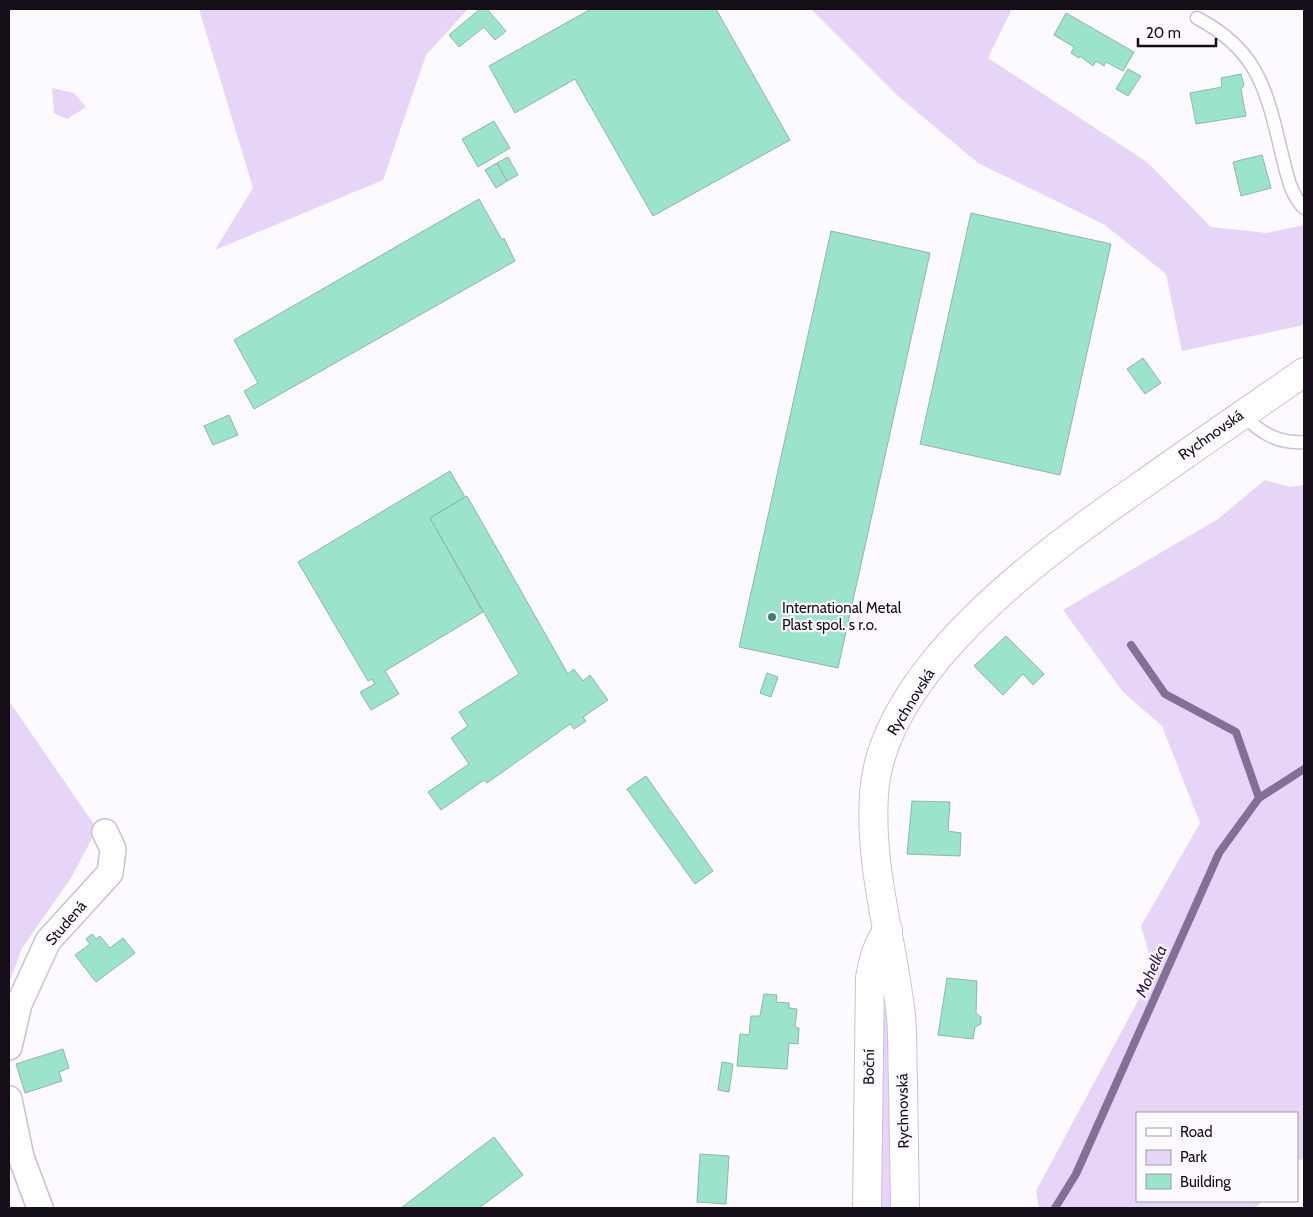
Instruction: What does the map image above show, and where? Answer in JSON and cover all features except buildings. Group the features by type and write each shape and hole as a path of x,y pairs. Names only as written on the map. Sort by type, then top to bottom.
{"street":[{"name":"Rychnovská","path":"905,1208 901,1019 875,859 874,792 885,744 904,706 932,666 971,622 1020,575 1067,537 1242,413 1304,372"},
{"name":"Studená","path":"9,1047 19,1004 48,941 110,873 113,848 105,832"},
{"name":"Boční","path":"866,1208 870,978 875,954 888,930"},
{"path":"9,1099 21,1157 40,1208"}],"lane":[{"path":"1197,18 1231,40 1252,63 1270,103 1289,185 1304,208"},
{"path":"1242,413 1253,426 1267,435 1282,441 1304,442"}],"green space":[{"path":"199,9 468,9 426,55 383,180 215,250 253,188"},
{"path":"811,9 1012,9 988,58 1147,162 1211,227 1267,233 1304,225 1304,325 1182,351 1166,274 1105,225 978,163 898,96"},
{"path":"52,88 74,93 86,107 67,119 54,113"},
{"path":"1265,480 1290,487 1304,485 1304,1160 1301,1159 1298,1162 1298,1112 1136,1112 1136,1202 1261,1202 1255,1208 1039,1208 1036,1191 1154,971 1141,926 1200,823 1162,726 1123,692 1063,610 1218,519"},
{"path":"9,701 97,829 71,878 22,948 9,984"},
{"path":"880,1010 889,1011 892,1208 881,1208"}],"waterway":[{"path":"1131,645 1165,694 1236,732 1259,798"},
{"name":"Mohelka","path":"1055,1208 1076,1174 1219,853 1259,798 1304,769"}],"place":[{"name":"International Metal Plast spol. s r.o.","path":"772,617"}]}
